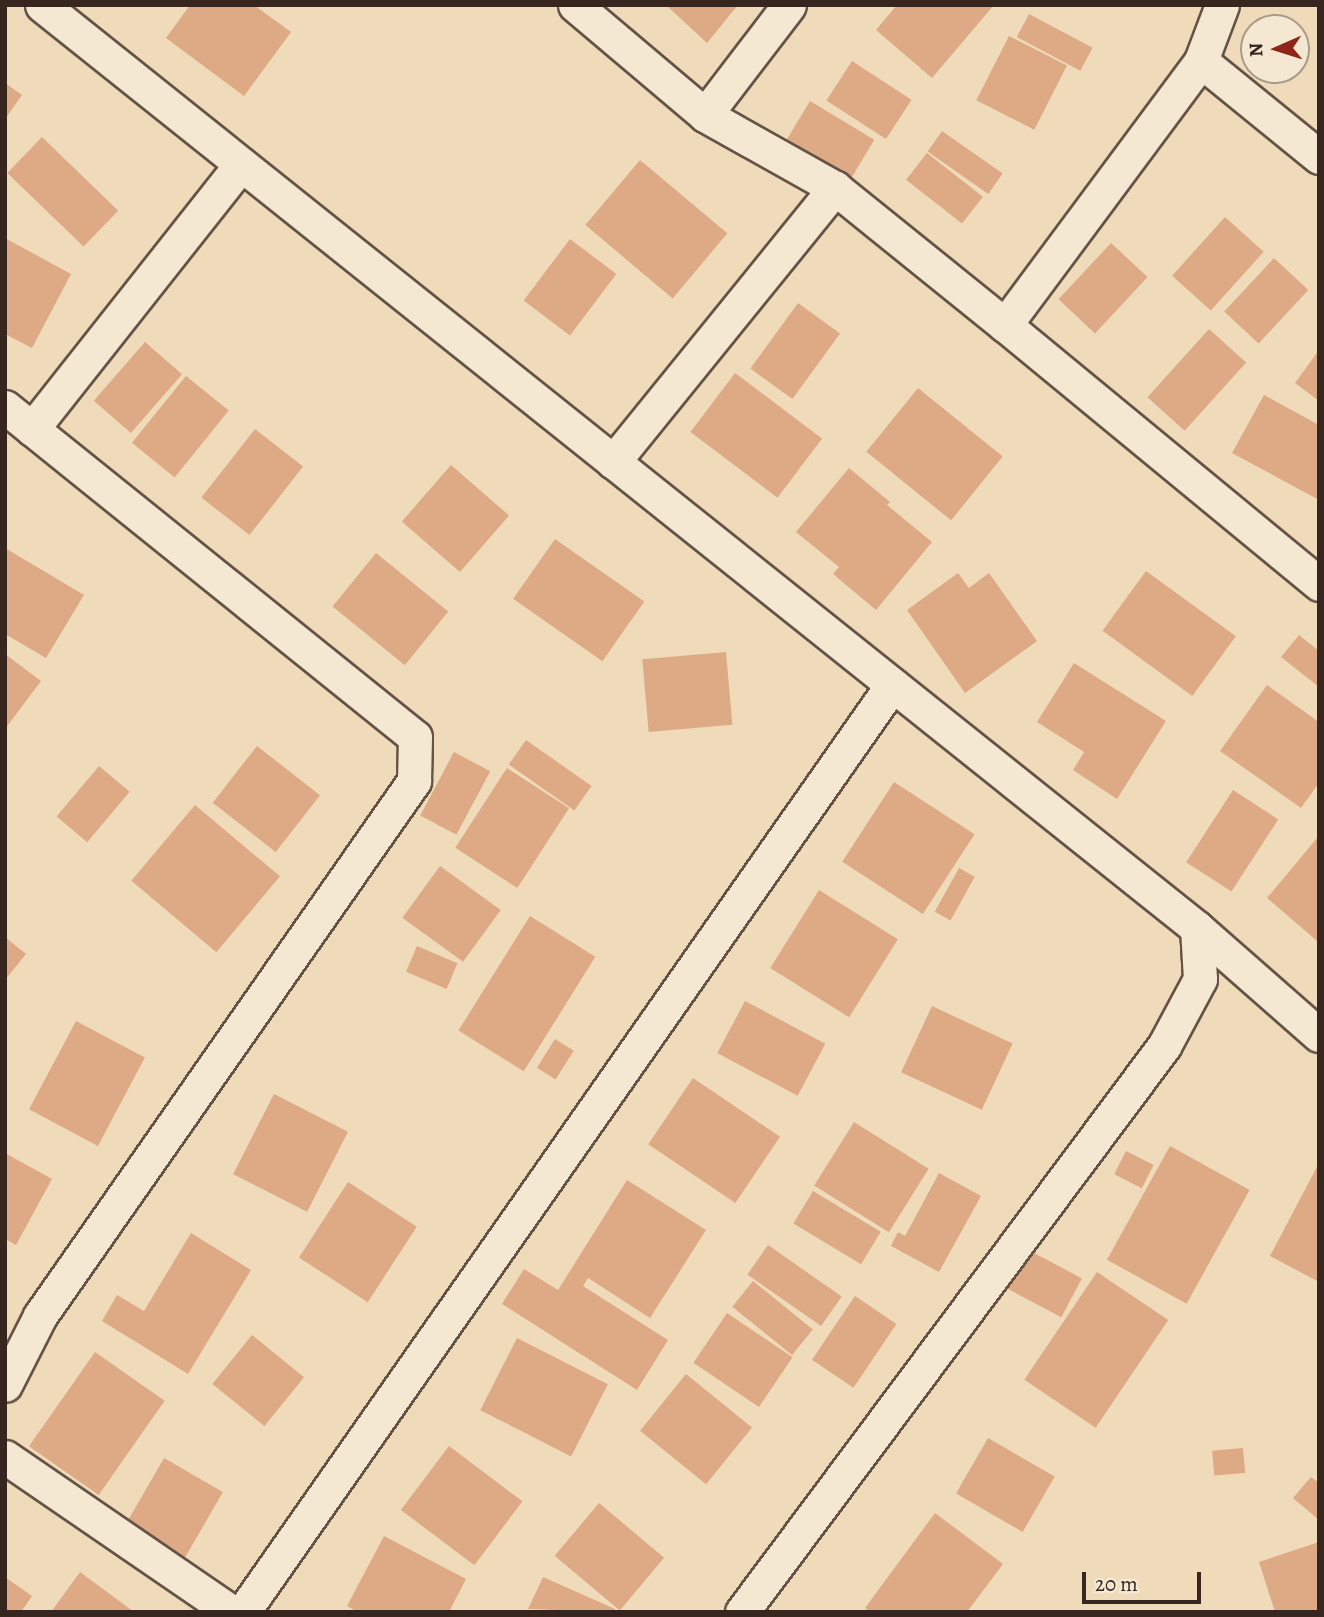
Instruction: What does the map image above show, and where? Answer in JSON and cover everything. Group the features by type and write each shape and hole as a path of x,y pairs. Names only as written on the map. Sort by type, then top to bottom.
{"street":[{"path":"42,5 1197,929 1319,1035"},
{"path":"575,5 705,115 835,188 1319,584"},
{"path":"705,115 789,5"},
{"path":"1005,325 1201,61 1222,5"},
{"path":"1201,61 1319,158"},
{"path":"32,429 241,164"},
{"path":"613,462 835,188"},
{"path":"5,408 415,737 414,781 40,1316 5,1385"},
{"path":"243,1612 892,685"},
{"path":"742,1612 1164,1046 1200,979 1197,929"},
{"path":"5,1457 231,1612"}],"building":[{"path":"190,5 254,5 291,32 244,96 166,38"},
{"path":"666,5 738,5 707,43"},
{"path":"897,5 994,5 932,78 876,30"},
{"path":"1029,14 1093,48 1080,71 1017,37"},
{"path":"1009,36 1067,66 1034,130 976,100"},
{"path":"852,61 912,100 886,139 826,100"},
{"path":"5,83 22,95 5,119"},
{"path":"810,101 874,140 846,186 782,147"},
{"path":"942,131 1003,173 988,194 928,151"},
{"path":"42,137 118,211 84,247 7,173"},
{"path":"927,153 983,197 962,224 906,180"},
{"path":"640,160 727,233 673,298 585,225"},
{"path":"1225,217 1264,252 1211,311 1172,276"},
{"path":"5,238 71,274 32,348 5,334"},
{"path":"570,239 616,274 570,335 524,300"},
{"path":"1111,243 1148,277 1095,333 1058,299"},
{"path":"1274,258 1308,290 1259,343 1224,311"},
{"path":"798,303 840,334 792,399 750,369"},
{"path":"1209,329 1246,362 1185,431 1147,397"},
{"path":"145,342 182,374 131,433 94,401"},
{"path":"1319,350 1319,401 1295,383"},
{"path":"735,373 822,439 778,498 690,432"},
{"path":"186,376 229,411 175,477 132,443"},
{"path":"918,388 1003,457 951,520 866,452"},
{"path":"1264,395 1319,425 1319,500 1232,453"},
{"path":"255,429 303,467 250,535 201,498"},
{"path":"451,465 509,516 460,572 402,522"},
{"path":"849,468 890,502 887,505 932,542 876,610 833,574 839,567 796,532"},
{"path":"555,539 644,602 602,661 513,599"},
{"path":"5,548 84,595 46,658 5,634"},
{"path":"376,553 448,612 405,665 333,607"},
{"path":"1146,571 1236,636 1192,696 1103,631"},
{"path":"958,573 969,588 989,573 1037,641 965,693 907,610"},
{"path":"1299,635 1319,651 1319,687 1281,657"},
{"path":"726,652 732,725 649,732 642,659"},
{"path":"5,654 41,681 5,729"},
{"path":"1074,663 1166,721 1117,799 1073,770 1084,752 1037,722"},
{"path":"1267,685 1319,722 1319,783 1301,808 1220,751"},
{"path":"526,740 592,786 574,810 509,765"},
{"path":"257,746 320,795 276,852 213,803"},
{"path":"454,752 490,771 456,835 420,816"},
{"path":"99,766 130,792 87,842 57,817"},
{"path":"507,768 569,808 517,888 455,848"},
{"path":"894,782 975,834 923,914 842,862"},
{"path":"1233,790 1278,819 1231,892 1186,862"},
{"path":"195,805 280,876 216,952 131,881"},
{"path":"1317,838 1319,840 1317,941 1267,898"},
{"path":"440,866 501,910 463,962 402,918"},
{"path":"959,868 975,877 951,920 935,912"},
{"path":"819,890 898,939 849,1017 770,968"},
{"path":"530,916 595,957 524,1071 458,1030"},
{"path":"5,937 26,954 5,980"},
{"path":"417,946 458,963 447,989 406,972"},
{"path":"745,1001 825,1044 798,1096 717,1053"},
{"path":"932,1006 1013,1044 982,1110 901,1072"},
{"path":"76,1021 145,1058 98,1146 29,1109"},
{"path":"555,1039 574,1051 556,1079 537,1068"},
{"path":"693,1078 780,1137 735,1203 648,1144"},
{"path":"274,1094 348,1132 307,1212 233,1174"},
{"path":"854,1122 929,1169 889,1232 814,1186"},
{"path":"1170,1146 1250,1190 1187,1304 1107,1260"},
{"path":"1126,1151 1154,1165 1142,1188 1114,1174"},
{"path":"5,1153 52,1179 16,1245 5,1239"},
{"path":"1319,1163 1319,1282 1270,1256"},
{"path":"939,1173 981,1196 939,1272 891,1246 898,1232 905,1236"},
{"path":"627,1180 706,1230 650,1318 588,1278 583,1286 668,1340 637,1390 502,1304 524,1269 558,1290"},
{"path":"348,1182 417,1227 368,1302 299,1257"},
{"path":"813,1191 881,1232 861,1264 793,1224"},
{"path":"191,1233 251,1270 188,1374 102,1321 117,1295 144,1311"},
{"path":"768,1245 842,1297 821,1326 747,1274"},
{"path":"1021,1246 1082,1278 1061,1317 1000,1285"},
{"path":"1097,1272 1168,1320 1096,1428 1024,1380"},
{"path":"753,1281 813,1329 792,1355 732,1307"},
{"path":"855,1296 896,1324 853,1388 812,1360"},
{"path":"727,1313 792,1357 759,1407 693,1363"},
{"path":"252,1335 304,1377 264,1426 212,1384"},
{"path":"517,1338 608,1384 571,1456 480,1410"},
{"path":"95,1352 165,1401 99,1495 29,1446"},
{"path":"686,1374 752,1427 706,1484 640,1431"},
{"path":"988,1438 1055,1476 1023,1532 956,1493"},
{"path":"449,1446 522,1501 474,1565 401,1510"},
{"path":"1243,1448 1245,1473 1214,1476 1212,1451"},
{"path":"164,1458 223,1492 182,1563 123,1529"},
{"path":"1311,1477 1319,1483 1319,1520 1293,1498"},
{"path":"599,1503 664,1558 620,1610 555,1556"},
{"path":"935,1513 1003,1564 967,1612 870,1612 865,1608"},
{"path":"384,1536 466,1579 450,1610 454,1612 358,1612 347,1606"},
{"path":"1319,1542 1319,1612 1275,1612 1259,1562"},
{"path":"80,1572 134,1612 51,1612"},
{"path":"5,1577 32,1596 21,1612 5,1612"},
{"path":"543,1577 615,1609 614,1612 528,1609"}]}
